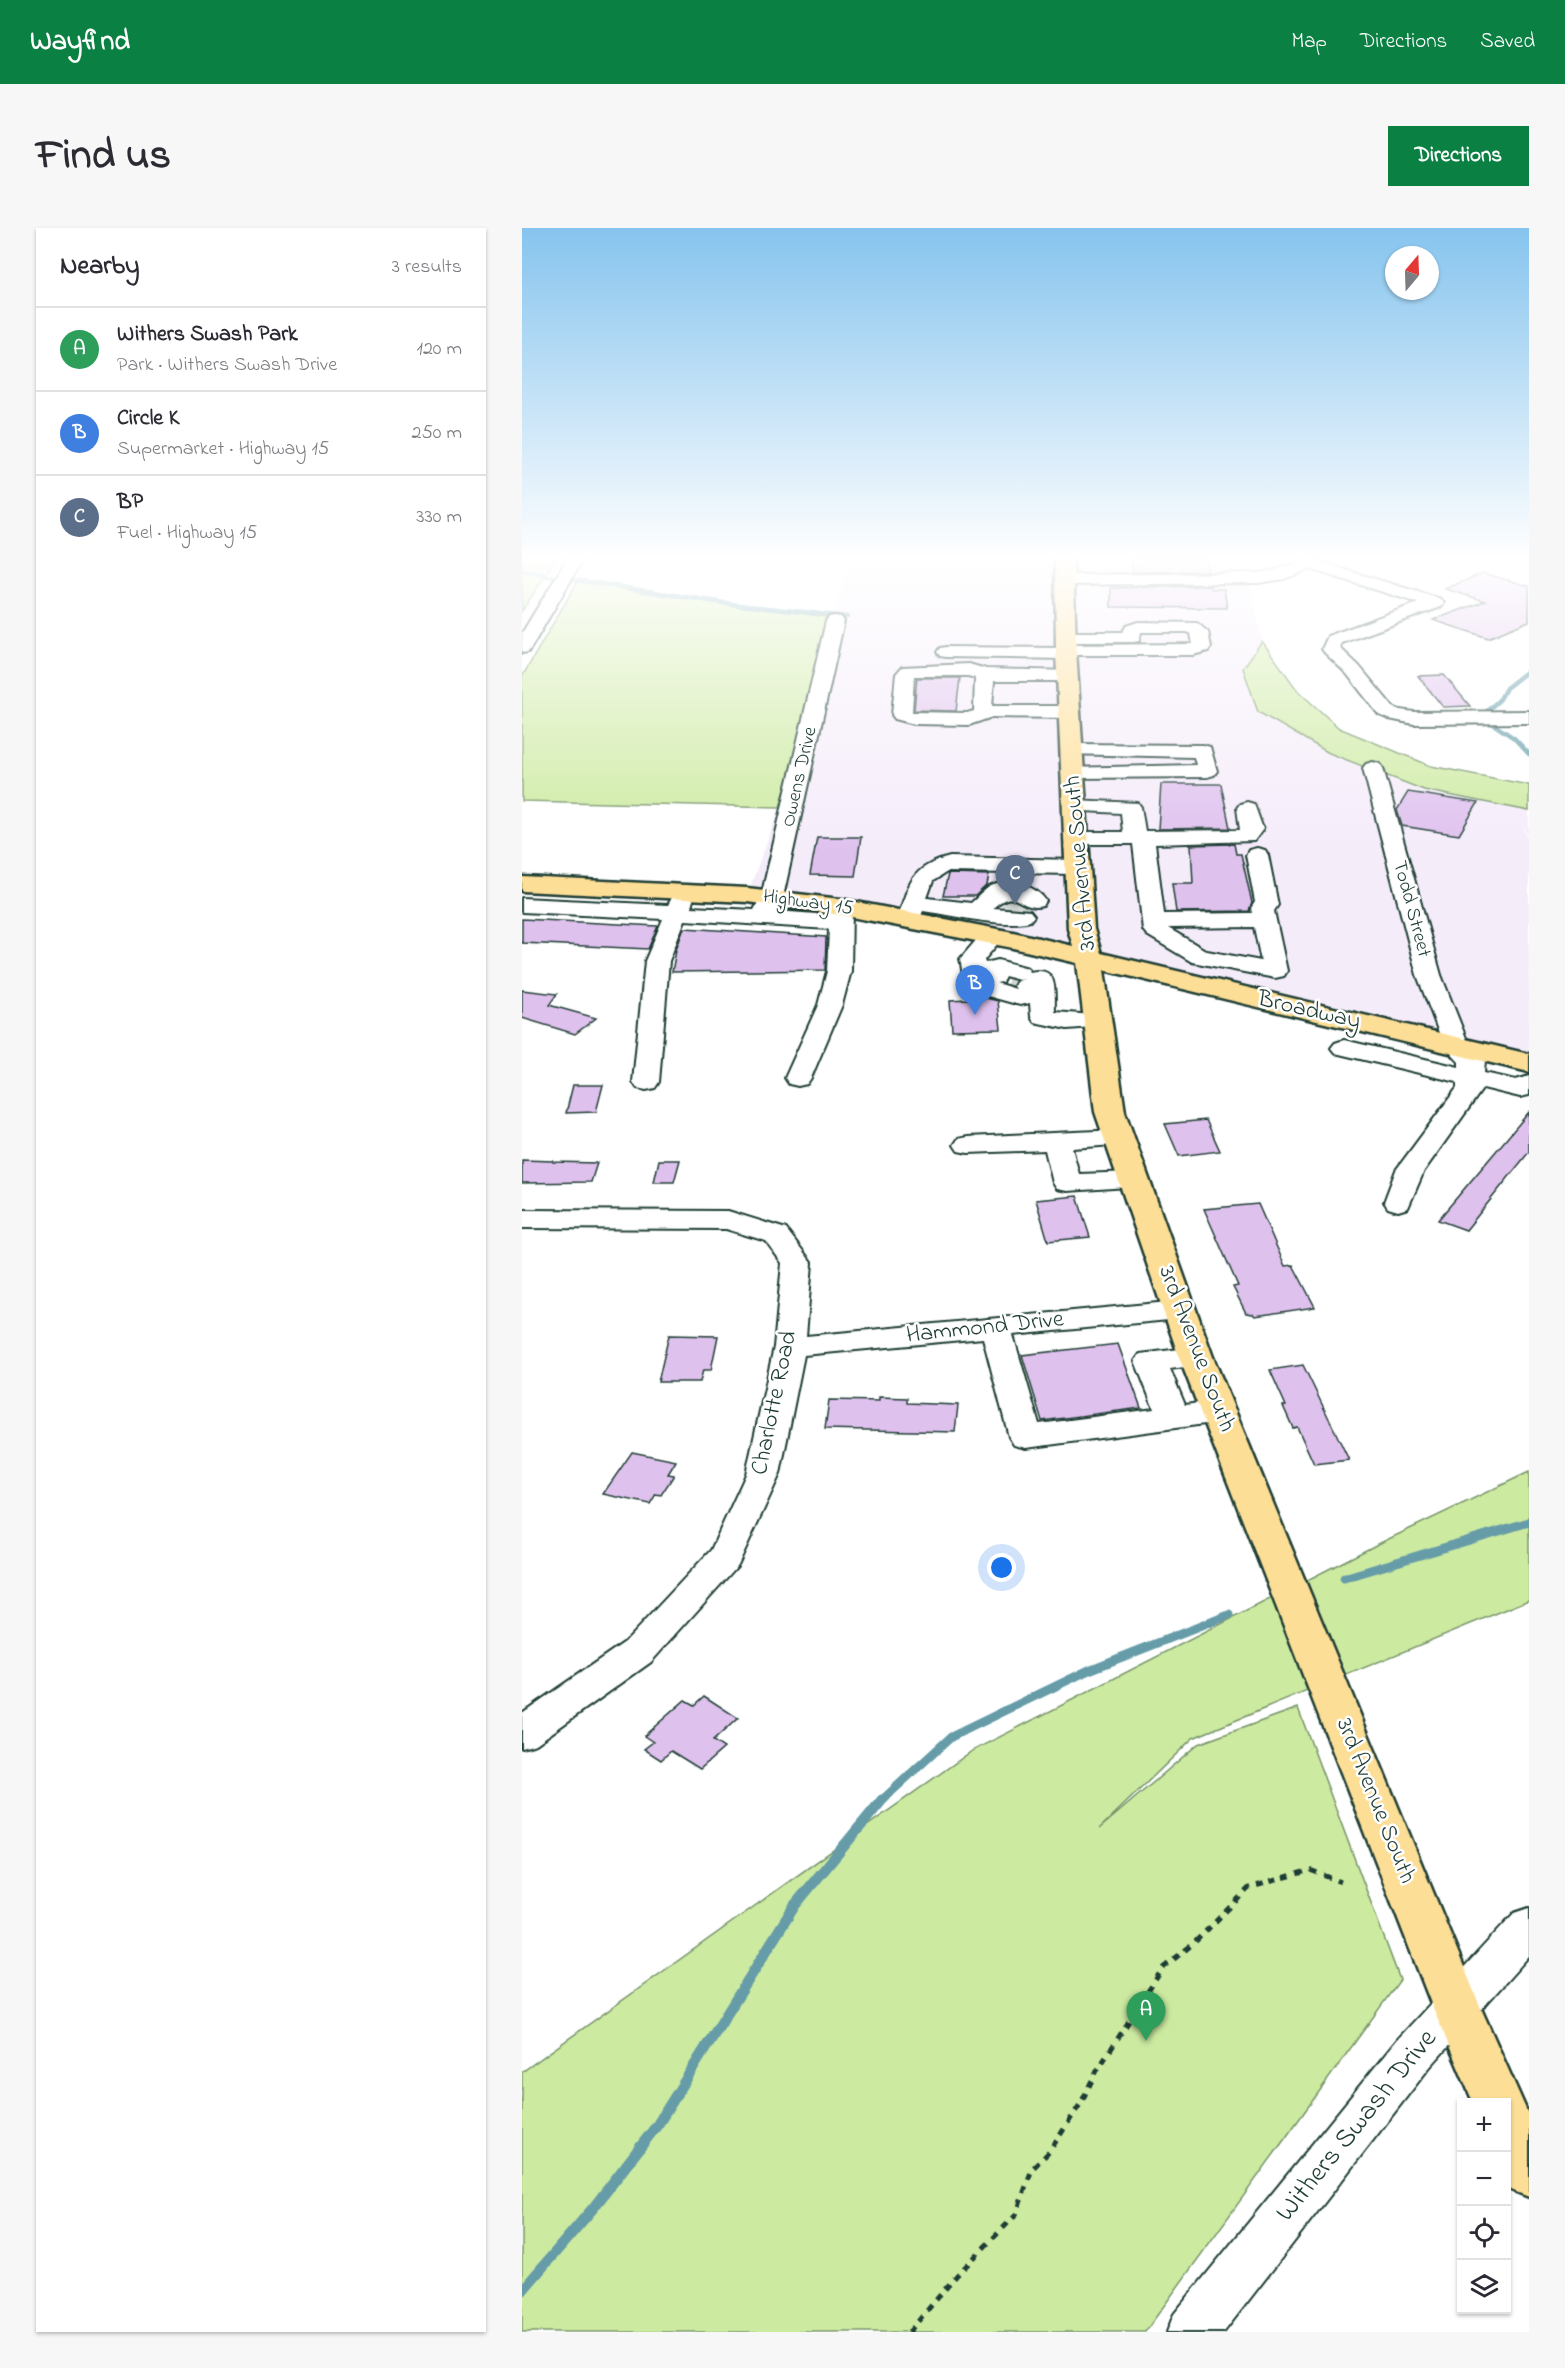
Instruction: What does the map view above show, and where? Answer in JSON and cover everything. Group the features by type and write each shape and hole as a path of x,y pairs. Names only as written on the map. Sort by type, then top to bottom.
{"main road":[{"name":"3rd Avenue South","path":"1066,654 1081,928 1089,958 1110,1112 1196,1357 1220,1412 1456,2006 1496,2098"},
{"name":"Highway 15","path":"522,884 681,902 767,907 840,915 1015,910 1089,958"},
{"name":"Broadway","path":"1089,958 1274,1004 1529,1063"},
{"path":"1511,2133 1529,2174"}],"street":[{"name":"Owens Drive","path":"767,907 827,654"},
{"path":"1336,654 1353,670 1386,711 1396,715 1414,718 1529,717"},
{"path":"990,711 969,719 914,718 902,715 905,674 908,671 969,670 985,675 1067,675"},
{"path":"985,675 982,709 1070,712"},
{"path":"1072,750 1203,751 1207,771 1072,772"},
{"name":"Todd Street","path":"1373,768 1429,975 1457,1046 1472,1060 1473,1077"},
{"path":"1073,806 1131,807 1139,838 1155,930 1200,957 1275,971 1287,981 1274,1004"},
{"path":"1075,838 1246,836 1252,829 1247,808"},
{"path":"1257,855 1267,905 1262,908 1275,971"},
{"path":"1015,910 912,912 925,873 935,867 950,864 1077,867"},
{"path":"1020,866 1015,910 972,959 976,973 975,985 1020,998 1026,982"},
{"path":"976,911 997,892 1015,910"},
{"path":"522,905 681,902 657,961 646,1082"},
{"path":"798,1078 830,1005 839,972 840,915"},
{"path":"1154,921 1264,920"},
{"path":"976,973 1026,982"},
{"path":"1026,982 1043,1017 1067,1021 1097,1021"},
{"path":"1344,1048 1520,1089 1529,1084"},
{"path":"1398,1202 1410,1170 1470,1089 1473,1077"},
{"path":"968,1145 1119,1138"},
{"path":"1056,1141 1067,1183 1134,1180"},
{"name":"Charlotte Road","path":"522,1219 728,1220 776,1235 796,1263 790,1347 763,1474 726,1556 638,1652 522,1733"},
{"name":"Hammond Drive","path":"790,1347 1179,1310"},
{"path":"995,1327 1026,1437 1220,1412"},
{"path":"1174,1418 1151,1361 1196,1357"},
{"name":"Withers Swash Drive","path":"1192,2332 1413,2054 1529,1926"}],"path":[{"path":"909,2332 957,2275 1016,2215 1032,2169 1049,2152 1081,2103 1095,2074 1163,1968 1194,1943 1249,1888 1310,1870 1341,1882"}],"shaded area":[{"path":"822,654 1253,654 1243,668 1329,753 1529,786 1529,838 1522,823 1529,843 1529,1063 1089,958 747,895 780,807"}],"green space":[{"path":"535,654 822,654 780,807 522,801 522,677"},
{"path":"1253,654 1271,654 1298,691 1339,728 1431,766 1529,785 1529,811 1424,790 1329,753 1258,712 1243,668"},
{"path":"1529,1472 1529,1600 1193,1738 1099,1829 1198,1744 1298,1708 1400,1980 1145,2332 522,2332 522,2072 972,1751 1376,1545"}],"building":[{"path":"1444,675 1470,706 1443,707 1418,676"},
{"path":"917,678 960,678 956,711 914,710"},
{"path":"1161,784 1221,784 1230,828 1158,829"},
{"path":"1408,792 1478,803 1459,835 1402,826 1397,810"},
{"path":"817,837 861,837 855,876 810,875"},
{"path":"1234,844 1236,854 1241,854 1252,903 1249,911 1176,912 1172,883 1193,883 1191,845"},
{"path":"948,874 989,875 987,885 975,896 943,896"},
{"path":"522,919 658,926 648,949 522,943"},
{"path":"684,928 826,937 825,970 672,972 676,950"},
{"path":"522,990 557,994 549,1005 596,1018 575,1034 522,1018"},
{"path":"986,998 998,1001 1001,1029 952,1030 950,1000"},
{"path":"573,1085 603,1085 596,1112 566,1113"},
{"path":"1529,1112 1529,1152 1466,1230 1438,1220"},
{"path":"1206,1120 1220,1151 1179,1156 1165,1124"},
{"path":"522,1160 597,1163 591,1182 522,1183"},
{"path":"659,1160 680,1160 674,1182 654,1182"},
{"path":"1077,1196 1090,1237 1048,1241 1036,1200"},
{"path":"1258,1204 1285,1266 1293,1265 1315,1307 1255,1316 1246,1313 1233,1287 1238,1286 1204,1209"},
{"path":"669,1335 718,1336 711,1370 703,1370 700,1382 658,1382"},
{"path":"1118,1344 1141,1408 1042,1421 1022,1355"},
{"path":"1303,1365 1349,1460 1314,1464 1297,1427 1293,1428 1270,1370"},
{"path":"879,1397 907,1398 907,1403 958,1405 955,1432 825,1429 829,1400 879,1401"},
{"path":"632,1452 676,1461 668,1474 674,1475 661,1495 656,1494 650,1504 603,1494"},
{"path":"704,1696 738,1718 713,1741 724,1748 700,1769 671,1751 661,1760 644,1749 653,1742 644,1736 685,1700 694,1705"}],"waterway":[{"path":"1486,712 1500,699 1506,688 1529,670"},
{"path":"1490,722 1514,738 1529,754"},
{"path":"1344,1578 1529,1522"},
{"path":"881,1801 951,1737 1089,1670 1229,1615"},
{"path":"522,2291 594,2207 658,2124 795,1905 881,1801"}],"tunnel":[{"path":"1009,913 1024,898"},
{"path":"1008,981 1026,986"}],"place":[{"name":"BP","path":"1015,905"},
{"name":"Circle K","path":"975,1015"},
{"name":"Withers Swash Park","path":"1146,2041"}]}
